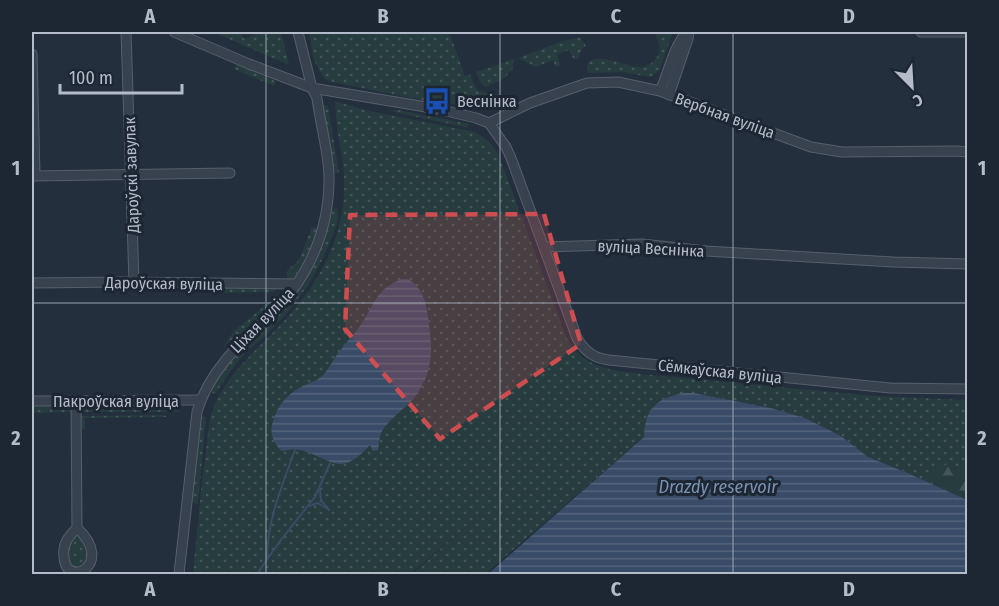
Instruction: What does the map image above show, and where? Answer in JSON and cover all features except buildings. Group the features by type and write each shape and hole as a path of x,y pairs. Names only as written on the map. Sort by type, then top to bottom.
{"street":[{"name":"Дароўскі завулак","path":"126,32 134,282"},
{"path":"174,32 312,88 438,109 489,123 506,147 544,247"},
{"name":"Ціхая вуліца","path":"179,574 200,400 215,373 232,351 279,306 297,284 316,248 328,208 329,174 317,98 312,88 298,32"},
{"path":"665,93 676,50 682,37 688,32"},
{"path":"921,32 968,32"},
{"path":"32,54 33,176 230,173"},
{"name":"Вербная вуліца","path":"489,123 587,82 618,82 665,93 811,147 842,152 968,152"},
{"name":"вуліца Веснінка","path":"544,247 642,244 706,251 968,264"},
{"name":"Сёмкаўская вуліца","path":"544,247 577,338 587,351 599,358 890,388 968,389"},
{"name":"Дароўская вуліца","path":"32,283 297,284"},
{"name":"Пакроўская вуліца","path":"32,401 200,400"},
{"path":"76,401 77,528 67,540 63,554 68,568 81,572 88,568 92,561 92,554 89,542 77,528"}],"highlighted area":[{"path":"544,214 581,344 440,439 345,329 350,215"}],"green space":[{"path":"213,32 241,32 244,39 261,32 281,32 289,65"},
{"path":"309,32 449,32 465,76 470,74 479,91 507,96 505,101 481,110 328,81 316,65"},
{"path":"659,32 673,32 659,71 650,77 621,72 588,73 587,65 591,60 597,59 639,67 650,64 657,58 659,52 656,36"},
{"path":"580,37 586,46 578,58 574,60 569,50 557,54 560,65 556,67 553,60 536,67 518,58 557,43"},
{"path":"514,59 512,71 505,78 486,87 481,84 476,72"},
{"path":"236,64 275,81 274,86 234,69"},
{"path":"335,101 369,111 475,132 492,145 499,156 567,339 582,357 609,369 642,374 874,396 967,400 967,500 868,457 841,436 805,418 771,408 694,393 674,395 658,403 648,417 644,437 485,574 412,574 474,520 410,574 193,574 209,428 215,404 229,380 285,320 310,289 329,255 336,236 344,198 344,178"},
{"path":"328,106 339,173 334,173 321,107"},
{"path":"398,110 469,124 465,127 389,111"},
{"path":"337,208 334,232 326,252 298,300 280,321 239,360 215,394 209,391 227,363 286,306 294,295 311,269 325,237 332,210"},
{"path":"312,227 317,228 308,254 294,278 287,279 287,271 299,260"},
{"path":"271,287 277,289 273,292 212,293 212,288"},
{"path":"278,295 279,299 274,305 227,344 226,342 235,330"},
{"path":"66,405 72,412 32,413 32,406"},
{"path":"84,407 180,407 179,412 79,412"},
{"path":"165,415 166,417 85,418 85,430 80,427 80,416"},
{"path":"200,416 206,417 198,504 190,503"},
{"path":"936,464 967,467 967,500 924,480"},
{"path":"77,534 85,543 88,562 77,569 70,565 68,552 71,541"}],"water":[{"path":"402,279 408,279 413,283 425,301 431,340 429,369 414,398 382,431 378,450 373,451 370,445 360,455 344,464 329,462 301,450 282,451 275,443 272,434 274,418 281,404 296,390 322,376 360,326 376,298 386,288"},
{"name":"Drazdy reservoir","path":"684,393 771,408 805,418 841,436 868,457 967,500 967,574 488,574 644,437 647,419 654,406 666,398"}],"waterway":[{"path":"267,559 272,517 295,450"},
{"path":"257,574 315,497 330,463"},
{"path":"309,506 318,503 329,510 321,500 320,490"}],"place":[{"name":"Веснінка","path":"437,101"}]}
